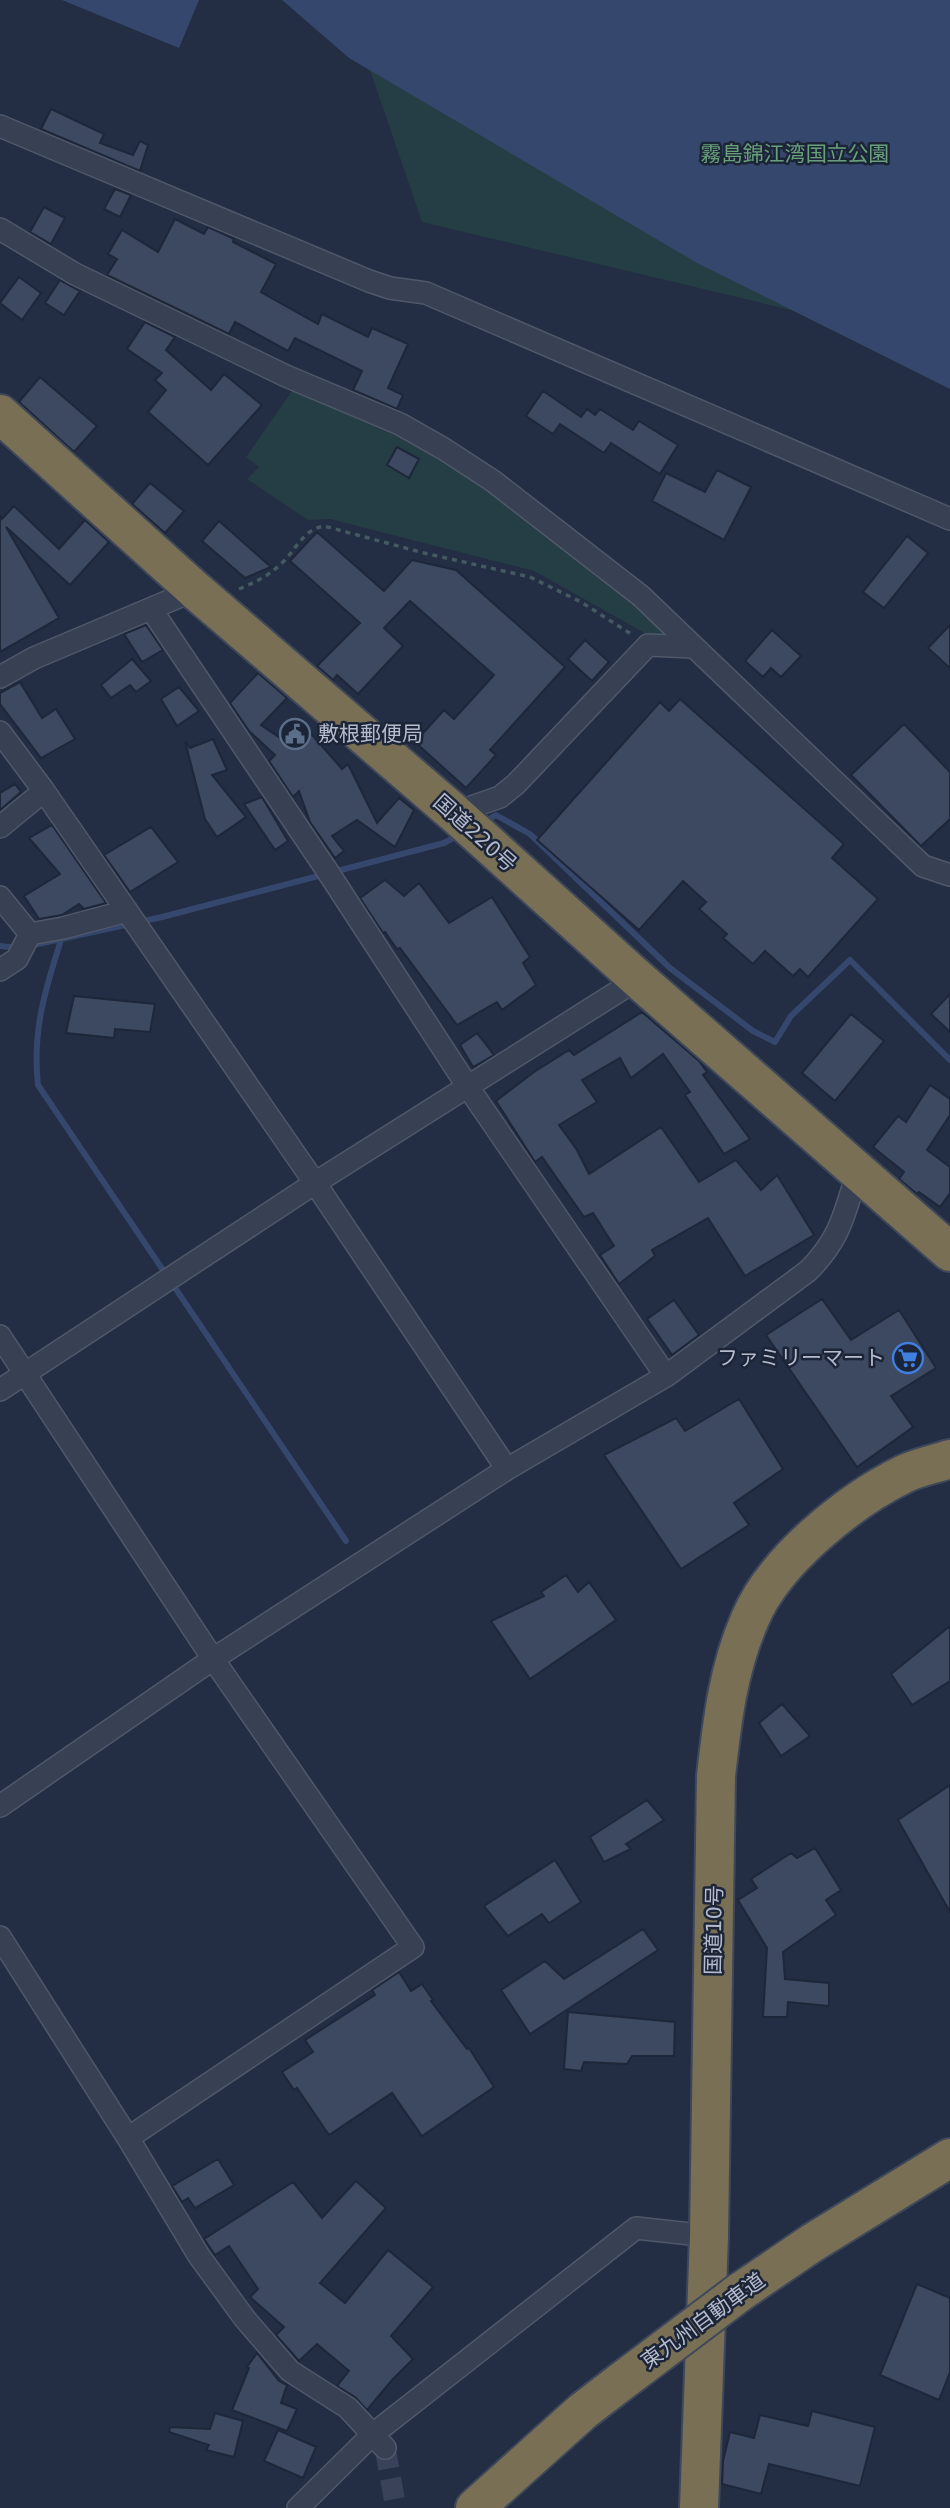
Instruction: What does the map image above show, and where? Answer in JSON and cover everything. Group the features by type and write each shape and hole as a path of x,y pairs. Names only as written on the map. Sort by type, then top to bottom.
{"highway":[{"name":"国道220号","path":"0,414 202,596 454,813 638,979 950,1252"},
{"name":"国道10号","path":"699,2508 709,2236 716,1776 722,1719 733,1667 750,1617 773,1581 807,1543 856,1501 906,1473 950,1459"},
{"name":"東九州自動車道","path":"502,2508 629,2388 746,2301 812,2243 950,2158"},
{"name":"東九州自動車道","path":"746,2301 822,2258 950,2179"},
{"name":"東九州自動車道","path":"475,2508 583,2411 629,2388"}],"street":[{"path":"0,126 369,281 390,288 426,293 950,519"},
{"path":"0,229 75,274 286,376 400,424 444,449 523,503 641,596 923,866 950,875"},
{"path":"0,677 34,659 150,609 202,596"},
{"path":"150,609 328,872 468,1087 666,1376"},
{"path":"454,813 500,797 516,784 648,645 693,647"},
{"path":"0,732 44,791 315,1183 507,1469"},
{"path":"0,827 44,791"},
{"path":"0,897 30,934"},
{"path":"0,970 17,959 30,934 127,911"},
{"path":"0,1390 315,1183 638,979"},
{"path":"0,1806 213,1659 507,1469 666,1376 808,1272 825,1254 838,1233 858,1171"},
{"path":"0,1336 213,1659 414,1947 128,2138"},
{"path":"0,1937 128,2138 199,2256 290,2371 348,2408 379,2441"},
{"path":"298,2508 636,2228 709,2236"}],"path":[{"path":"202,596 263,578 282,563 311,529 324,526 424,553 530,577 581,602 648,645"}],"green space":[{"name":"霧島錦江湾国立公園","path":"346,0 950,0 950,348 422,222"},
{"path":"294,388 379,423 491,488 597,570 671,635 650,636 534,571 330,519 308,520 247,479 259,467 246,457"}],"water":[{"path":"62,0 199,0 179,48"},
{"name":"霧島錦江湾国立公園","path":"282,0 950,0 950,389 697,263 349,58"}],"building":[{"path":"51,109 104,134 100,143 133,155 140,141 148,145 140,171 41,129"},
{"path":"115,189 131,195 120,217 104,209"},
{"path":"44,207 65,218 51,244 30,232"},
{"path":"175,219 204,234 208,227 276,264 261,292 318,324 322,314 368,337 372,328 408,344 388,388 403,395 397,409 353,390 362,371 295,338 288,351 235,322 229,334 107,275 117,259 108,254 122,230 158,252"},
{"path":"19,277 41,293 22,320 0,303"},
{"path":"60,280 80,291 64,315 45,303"},
{"path":"145,322 175,337 166,350 211,390 224,374 262,405 208,465 148,412 166,390 155,380 162,373 127,349"},
{"path":"40,377 97,426 74,452 19,402"},
{"path":"543,391 581,417 587,409 595,415 600,409 633,430 639,421 678,445 660,474 611,443 604,453 560,424 553,434 526,416"},
{"path":"397,447 419,459 409,478 387,465"},
{"path":"717,470 751,487 724,540 652,501 666,473 705,492"},
{"path":"150,483 184,511 165,533 132,504"},
{"path":"14,506 59,549 85,520 109,542 70,585 6,527 59,618 0,652 0,516 2,519"},
{"path":"219,521 271,567 245,578 202,541"},
{"path":"317,532 384,591 412,560 456,570 565,667 490,750 496,755 466,788 415,742 444,710 454,719 494,675 410,601 384,628 403,646 358,694 337,675 333,680 317,666 360,623 290,561"},
{"path":"907,536 928,553 884,608 863,592"},
{"path":"146,625 163,650 142,662 124,634"},
{"path":"950,625 950,668 928,648"},
{"path":"772,630 801,656 781,677 771,668 763,677 745,661"},
{"path":"585,640 609,662 592,681 568,659"},
{"path":"132,659 151,681 136,692 130,685 111,698 101,685"},
{"path":"258,673 287,698 261,725 294,747 306,728 342,769 348,764 377,823 399,798 414,810 395,847 357,820 332,836 344,851 335,858 310,822 299,791 293,797 269,761 275,755 249,731 230,703"},
{"path":"20,682 42,718 56,709 75,739 41,758 0,704 0,693"},
{"path":"179,687 199,711 177,726 161,699"},
{"path":"680,699 844,844 832,858 878,899 808,977 800,969 793,976 765,951 753,964 723,938 727,934 699,909 706,902 683,881 639,930 537,840 660,702 669,711"},
{"path":"904,724 950,772 950,819 921,846 851,775"},
{"path":"213,739 227,770 212,775 246,817 217,837 205,819 185,741 190,748"},
{"path":"15,784 21,792 0,810 0,793"},
{"path":"262,797 288,841 275,850 244,804"},
{"path":"52,825 106,903 84,909 79,904 62,915 39,919 24,896 60,874 29,838"},
{"path":"151,827 178,862 130,892 104,855"},
{"path":"385,880 404,896 419,883 449,923 492,897 530,957 523,963 536,985 502,1010 497,1002 457,1025 400,948 397,949 385,932 383,933 360,898"},
{"path":"950,994 950,1032 931,1014"},
{"path":"74,996 155,1004 150,1032 115,1029 114,1038 66,1033"},
{"path":"642,1012 699,1061 707,1072 703,1075 750,1139 724,1154 685,1095 690,1092 663,1054 631,1078 620,1058 582,1080 597,1102 559,1125 577,1150 589,1174 661,1127 699,1182 736,1160 761,1190 777,1175 814,1235 745,1276 708,1218 652,1250 655,1256 619,1284 600,1255 614,1246 593,1213 584,1217 542,1157 535,1162 496,1101 569,1050 574,1055"},
{"path":"851,1014 884,1041 835,1101 802,1073"},
{"path":"477,1033 494,1055 473,1067 460,1045"},
{"path":"930,1085 950,1099 950,1115 927,1150 950,1167 950,1193 940,1207 919,1192 917,1194 899,1179 904,1172 873,1147 898,1116 906,1122"},
{"path":"822,1299 851,1340 899,1310 936,1368 891,1396 913,1427 857,1467 766,1335"},
{"path":"674,1300 699,1335 672,1355 647,1319"},
{"path":"739,1399 783,1469 734,1503 749,1525 681,1569 604,1455 676,1418 685,1431"},
{"path":"566,1575 578,1592 589,1582 616,1620 530,1679 491,1621 544,1596 541,1592"},
{"path":"950,1626 950,1681 912,1705 891,1674"},
{"path":"782,1704 810,1736 781,1756 759,1723"},
{"path":"950,1785 950,1912 898,1820"},
{"path":"647,1800 664,1820 626,1844 631,1849 604,1862 590,1837"},
{"path":"815,1848 841,1890 826,1900 836,1915 783,1952 785,1979 829,1983 829,2006 788,2002 787,2017 763,2017 767,1948 738,1900 757,1888 751,1879 791,1853 797,1858"},
{"path":"555,1860 581,1902 549,1923 542,1914 508,1936 484,1906"},
{"path":"643,1929 658,1950 530,2034 501,1990 545,1961 564,1979"},
{"path":"399,1972 411,1991 422,1984 433,2000 431,2001 467,2049 469,2048 494,2087 422,2136 392,2093 329,2135 297,2088 294,2090 282,2072 313,2052 305,2040 375,1995 372,1990"},
{"path":"568,2012 675,2022 674,2056 632,2056 627,2064 584,2062 581,2071 564,2069"},
{"path":"218,2159 234,2185 195,2208 188,2198 182,2202 172,2186"},
{"path":"356,2181 386,2208 320,2283 345,2303 388,2250 433,2287 391,2336 413,2359 367,2410 355,2397 337,2386 349,2371 317,2344 299,2361 276,2335 284,2327 250,2297 258,2289 229,2246 215,2255 204,2239 293,2182 322,2218"},
{"path":"917,2284 950,2298 950,2372 939,2400 880,2375"},
{"path":"257,2353 279,2381 287,2385 281,2403 297,2409 287,2431 232,2410 249,2368 247,2367"},
{"path":"812,2411 875,2427 860,2486 769,2464 761,2494 722,2484 723,2461 730,2432 754,2438 760,2415 808,2426"},
{"path":"215,2413 243,2421 234,2457 206,2450 209,2445 169,2432 170,2427 210,2429"},
{"path":"278,2430 316,2447 303,2478 264,2461"}],"waterway":[{"path":"484,822 496,815 530,834 670,968 753,1031 775,1042 791,1016 850,960 950,1060"},
{"path":"29,946 162,917 444,843 459,835"},
{"path":"61,940 38,1029 38,1085 346,1541"},
{"path":"0,946 19,948"}],"tunnel":[{"path":"385,2448 396,2508"}],"place":[{"name":"敷根郵便局","path":"295,734"},
{"name":"ファミリーマート","path":"908,1358"}]}
